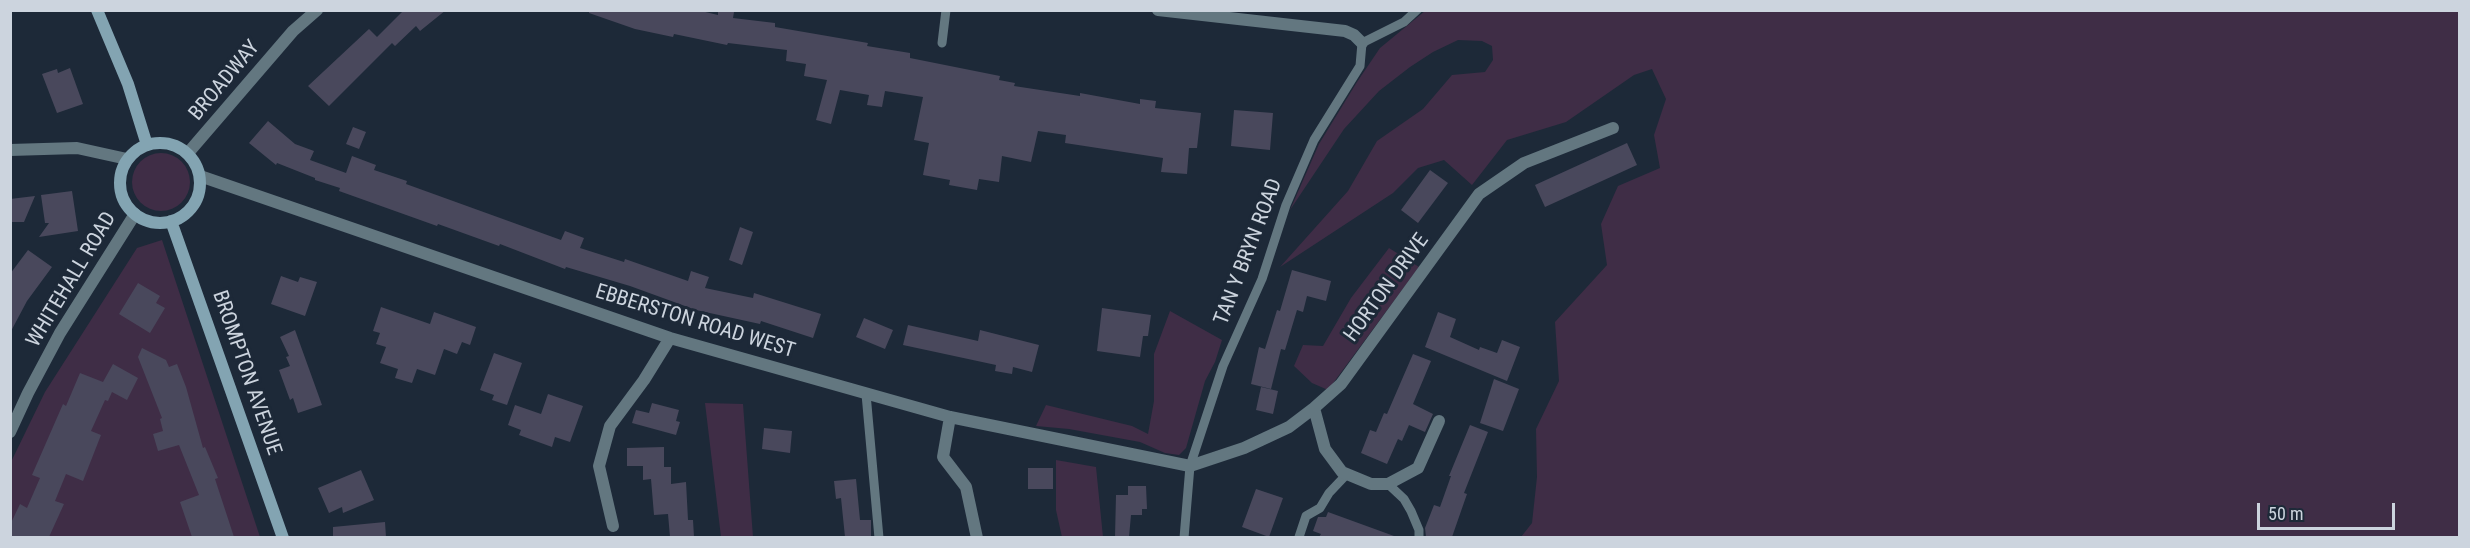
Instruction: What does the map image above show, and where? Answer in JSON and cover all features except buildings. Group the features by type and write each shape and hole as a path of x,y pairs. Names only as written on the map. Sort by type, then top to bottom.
{"main road":[{"path":"97,10 128,84 147,145"},
{"path":"171,144 188,153 197,166 200,190 193,207 171,221 152,222 135,214 128,207 120,187 121,175 127,159 136,150 147,145 171,144"},
{"name":"BROMPTON AVENUE","path":"171,221 283,537"}],"street":[{"name":"BROADWAY","path":"188,153 293,31 317,10"},
{"path":"1158,10 1345,31 1354,35 1362,43"},
{"name":"HORTON DRIVE","path":"1190,466 1253,444 1289,427 1341,384 1479,194 1524,163 1613,129"},
{"path":"10,150 77,148 127,159"},
{"name":"EBBERSTON ROAD WEST","path":"200,176 670,338 950,417 1190,466"},
{"name":"WHITEHALL ROAD","path":"10,432 60,333 135,214"},
{"path":"613,526 599,466 610,426 644,380 670,338"},
{"path":"1314,408 1325,449 1342,472 1371,484 1388,484 1419,468 1439,421"},
{"path":"950,417 943,457 966,487 977,537"}],"lane":[{"path":"942,43 946,10"},
{"path":"1362,43 1404,22 1418,10"},
{"name":"TAN Y BRYN ROAD","path":"1184,537 1190,466 1223,366 1262,279 1286,205 1314,140 1360,66 1362,43"},
{"path":"866,394 879,537"},
{"path":"1299,537 1306,516 1320,508 1329,493 1347,474"},
{"path":"1388,484 1407,505 1419,530 1419,537"}],"shaded area":[{"path":"1425,11 2459,11 2459,537 1521,537 1532,523 1537,477 1536,429 1559,381 1555,322 1607,265 1601,224 1618,186 1660,168 1654,135 1666,99 1652,69 1634,75 1566,122 1507,140 1472,185 1444,160 1418,168 1393,193 1280,267 1348,191 1377,141 1423,109 1452,75 1485,72 1493,60 1492,46 1482,41 1458,40 1410,67 1379,91 1344,129 1290,210 1319,144 1380,48"},
{"path":"161,153 172,155 182,161 188,171 190,182 188,193 182,203 172,209 161,211 150,209 140,203 134,193 132,182 134,171 140,161 150,155"},
{"path":"162,240 260,537 11,537 10,464 45,392 137,248"},
{"path":"1389,248 1419,267 1328,390 1312,383 1294,366 1303,345 1323,346 1351,298"},
{"path":"1170,311 1222,340 1215,362 1205,381 1186,448 1179,455 1165,453 1140,442 1069,429 1036,426 1046,405 1132,426 1148,434 1154,401 1154,354"},
{"path":"705,403 743,404 753,537 721,537"},
{"path":"1056,460 1096,467 1103,537 1062,537 1056,510"}]}
